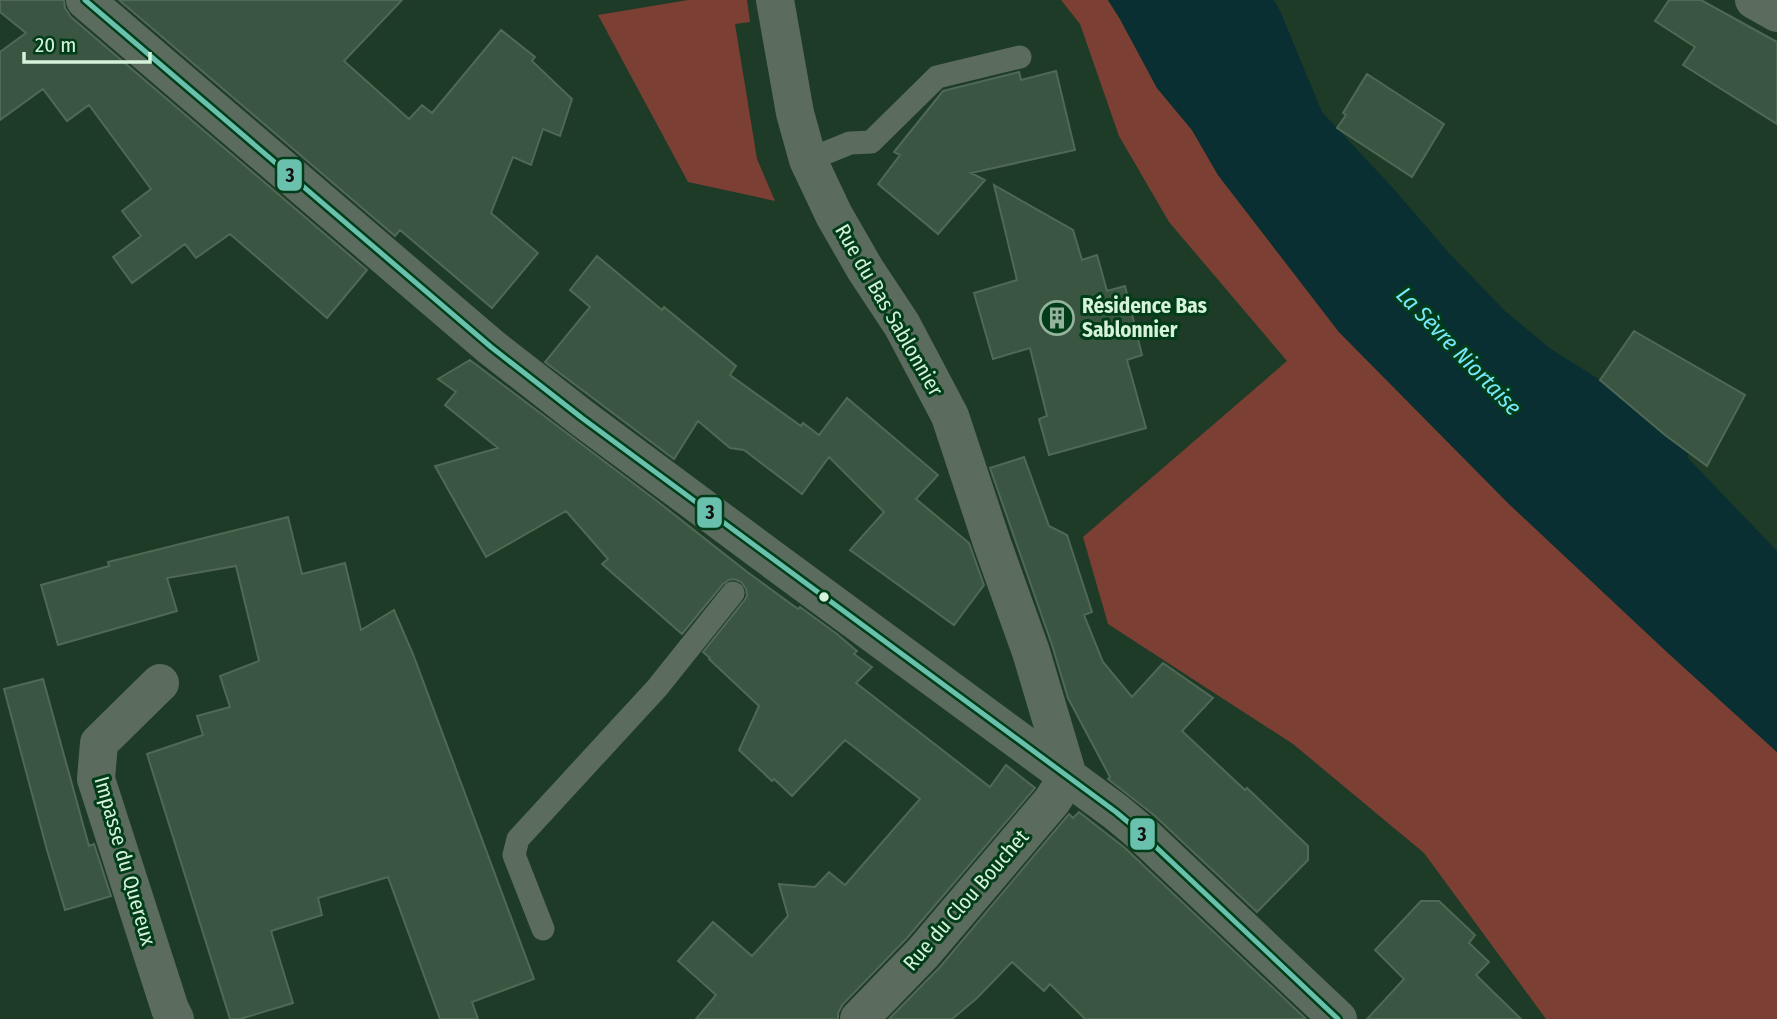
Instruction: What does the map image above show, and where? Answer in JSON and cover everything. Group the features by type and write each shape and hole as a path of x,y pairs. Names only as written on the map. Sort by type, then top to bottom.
{"street":[{"path":"85,0 491,347 582,418 757,563 1116,811 1338,1019"},
{"name":"Rue du Bas Sablonnier","path":"775,0 795,113 808,160 834,215 864,269 902,325 950,416 1031,652 1068,776"},
{"path":"1754,0 1777,13"},
{"name":"Impasse du Quereux","path":"160,683 99,743 96,779 175,1019"},
{"name":"Rue du Clou Bouchet","path":"859,1019 923,953 1052,801 1068,776"}],"lane":[{"path":"808,160 850,143 871,142 937,77 1020,57"},
{"path":"543,929 514,855 518,839 657,688 733,593"}],"shaded area":[{"path":"688,0 747,0 750,22 735,24 757,159 775,201 688,182 598,15"},
{"path":"1061,0 1108,0 1157,88 1192,130 1218,175 1339,332 1509,504 1777,752 1777,1019 1546,1019 1424,853 1293,744 1108,624 1083,537 1287,361 1169,222 1119,136 1080,24"}],"water":[{"name":"La Sèvre Niortaise","path":"1108,0 1274,0 1322,112 1449,253 1505,311 1551,349 1600,380 1689,453 1687,457 1777,551 1777,752 1509,504 1339,332 1218,175 1192,130 1157,88"}],"building":[{"path":"0,0 64,0 65,8 71,17 367,270 327,318 230,234 196,258 185,244 132,283 113,257 141,236 122,211 151,189 89,105 67,121 43,89 0,120 0,52 26,33 0,12"},
{"path":"119,0 402,0 344,61 409,119 422,105 432,113 501,30 535,57 532,61 572,99 560,136 543,129 531,165 513,157 491,213 538,253 492,308 400,230 395,236"},
{"path":"1669,0 1701,0 1777,42 1777,124 1683,65 1695,47 1655,21"},
{"path":"1056,71 1075,150 971,173 985,180 938,234 878,184 900,155 894,152 943,91 1019,72 1021,80"},
{"path":"1367,74 1444,124 1412,177 1337,128"},
{"name":"Résidence Bas Sablonnier","path":"994,185 1073,230 1082,260 1097,255 1107,291 1125,286 1142,355 1127,360 1146,428 1049,455 1039,419 1047,416 1030,348 993,359 974,293 1017,280"},
{"path":"597,256 736,366 730,375 801,426 803,423 819,435 847,398 938,475 916,499 969,543 984,585 954,625 850,550 884,512 829,457 802,494 744,450 730,448 698,421 674,459 545,362 590,307 570,290"},
{"path":"1634,331 1745,395 1707,466 1665,435 1600,380"},
{"path":"470,360 746,571 837,634 857,651 854,654 872,667 856,683 990,787 1006,765 1035,788 907,938 843,1004 838,1019 696,1019 716,995 678,961 713,922 752,956 788,916 779,884 815,887 829,872 845,885 920,799 845,740 792,796 739,750 759,706 703,652 747,596 741,582 734,579 723,584 682,634 602,564 608,559 566,511 486,557 435,466 498,448 445,405 456,392 438,379"},
{"path":"1024,457 1049,526 1067,535 1092,612 1084,615 1103,662 1132,697 1163,663 1213,698 1182,731 1308,846 1308,860 1257,912 1155,816 1108,779 1110,777 1068,698 990,468"},
{"path":"288,517 302,574 345,563 361,630 394,610 413,654 534,979 472,1002 478,1019 440,1019 388,877 318,898 322,915 271,931 293,1003 240,1019 230,1019 147,754 203,735 197,716 230,707 220,676 259,661 236,566 167,578 177,611 58,645 41,585 109,566 108,562"},
{"path":"43,679 89,846 94,844 111,896 65,910 4,689"},
{"path":"1079,812 1125,848 1306,1019 1085,1019 1050,984 1044,991 1012,962 952,1019 889,1019 940,967 1069,814 1073,818"},
{"path":"1421,901 1439,901 1475,935 1469,943 1489,962 1476,975 1521,1019 1367,1019 1404,979 1375,950"}],"transit line":[{"name":"3","path":"85,0 491,347 582,418 1116,812 1338,1019"}],"place":[{"name":"Résidence Bas Sablonnier","path":"1057,318"}]}
